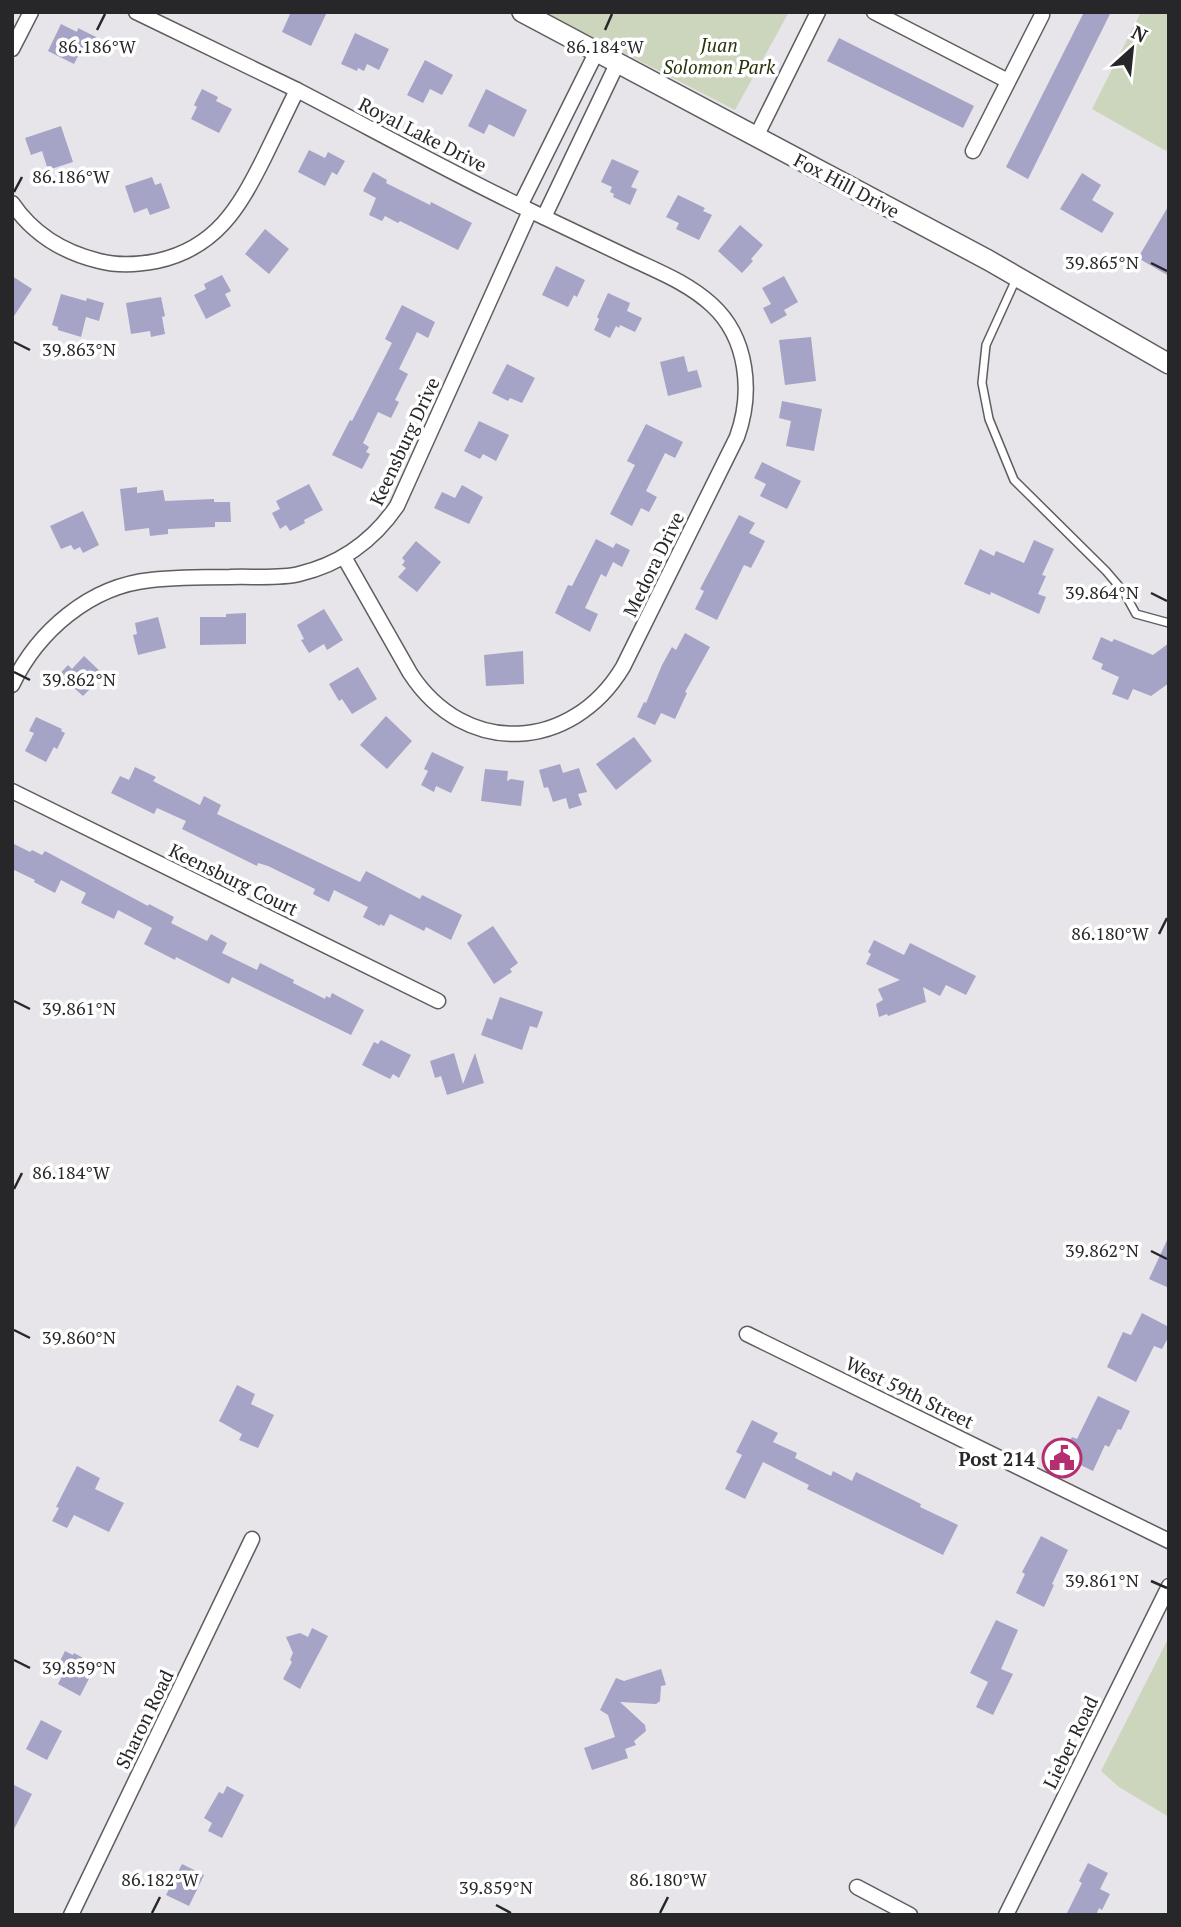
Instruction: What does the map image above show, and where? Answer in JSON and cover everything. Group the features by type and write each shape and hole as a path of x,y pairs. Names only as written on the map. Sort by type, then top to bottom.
{"street":[{"path":"12,49 30,12"},
{"name":"Royal Lake Drive","path":"136,12 297,90 525,208"},
{"name":"Fox Hill Drive","path":"522,12 1017,276 1169,365"},
{"path":"756,137 818,12"},
{"path":"874,12 1009,81"},
{"path":"973,151 1042,15"},
{"name":"Keensburg Drive","path":"12,685 33,650 55,626 88,601 110,591 125,585 166,578 299,574 344,557 375,535 397,506 525,208 597,51"},
{"path":"544,217 618,62"},
{"path":"12,203 33,229 53,244 82,257 106,264 122,265 171,257 201,242 233,213 246,195 297,90"},
{"name":"Medora Drive","path":"344,557 419,686 449,714 471,725 510,734 558,726 593,705 605,694 619,674 735,441 745,409 745,370 737,342 727,323 713,306 687,285 525,208"},
{"name":"Keensburg Court","path":"12,791 438,1002"},
{"name":"West 59th Street","path":"747,1334 1169,1541"},
{"name":"Sharon Road","path":"71,1915 252,1539"},
{"name":"Lieber Road","path":"1006,1915 1169,1586"},
{"path":"858,1886 911,1915"}],"lane":[{"path":"1017,276 986,345 982,383 989,419 1014,480 1106,571 1125,592 1136,614 1169,623"}],"green space":[{"name":"Juan Solomon Park","path":"544,12 789,12 735,110"},
{"path":"1141,12 1169,12 1169,145 1166,151 1092,109"},
{"path":"1169,1637 1169,1817 1119,1787 1101,1771"}],"building":[{"path":"291,12 327,12 311,46 282,32"},
{"path":"1084,12 1111,12 1028,179 1006,167"},
{"path":"61,24 77,32 78,28 98,38 91,53 82,48 74,64 48,51"},
{"path":"355,33 389,49 379,70 367,64 364,71 358,68 357,71 341,64"},
{"path":"839,38 974,106 963,128 827,61"},
{"path":"425,60 453,75 442,95 430,89 423,103 407,95"},
{"path":"202,89 218,97 216,101 232,109 219,133 191,119"},
{"path":"486,89 527,110 514,137 489,124 484,134 468,126"},
{"path":"61,126 73,162 48,170 42,151 31,155 25,138"},
{"path":"309,150 325,158 328,152 345,161 337,175 332,172 325,186 298,172"},
{"path":"612,159 639,171 631,187 637,189 630,205 613,197 614,194 610,192 612,187 601,182"},
{"path":"373,172 387,180 386,183 472,223 458,250 400,221 398,223 385,216 382,221 369,215 376,198 363,191"},
{"path":"1082,173 1101,185 1092,200 1114,213 1102,233 1060,209"},
{"path":"152,177 155,185 161,183 170,208 150,215 147,208 134,213 125,186"},
{"path":"678,195 705,208 703,211 712,215 699,240 676,229 679,223 666,217"},
{"path":"1169,205 1169,276 1138,258"},
{"path":"740,225 763,245 742,273 718,251"},
{"path":"265,229 289,249 269,274 245,254"},
{"path":"556,266 585,280 577,297 574,295 568,307 542,295"},
{"path":"222,275 231,291 225,294 231,306 206,319 194,295 206,289 204,284"},
{"path":"12,276 32,289 12,319"},
{"path":"784,276 798,302 784,310 787,315 771,324 763,308 771,304 762,288"},
{"path":"608,293 630,303 627,311 642,318 635,332 620,325 619,328 616,326 610,338 594,330"},
{"path":"61,294 104,303 99,321 86,317 81,337 58,330 58,327 52,325"},
{"path":"161,297 165,334 151,337 150,331 131,334 126,303"},
{"path":"402,305 435,322 428,338 417,332 399,369 408,374 395,400 399,402 391,418 378,412 363,443 369,447 366,452 370,454 362,469 332,455 392,343 385,339"},
{"path":"811,337 816,381 785,385 779,340"},
{"path":"684,356 688,372 697,370 702,387 668,396 660,362"},
{"path":"507,364 535,378 522,403 510,398 508,401 492,393"},
{"path":"782,401 822,409 814,451 786,446 791,421 779,418"},
{"path":"479,421 509,435 496,461 483,454 480,459 464,451"},
{"path":"646,424 683,442 675,458 665,453 646,491 657,497 649,512 641,508 632,526 610,514 635,465 627,461"},
{"path":"762,462 801,481 787,509 760,496 766,484 754,478"},
{"path":"309,484 323,510 290,531 286,525 280,529 272,513 280,509 276,501"},
{"path":"462,485 483,497 469,524 434,508 442,492 455,498"},
{"path":"137,487 137,493 163,490 165,501 214,499 214,502 230,502 231,522 215,522 215,527 168,529 168,534 150,536 149,528 125,531 120,489"},
{"path":"83,511 99,545 83,553 80,547 74,550 71,545 61,549 50,526"},
{"path":"739,515 755,523 749,533 765,541 751,568 744,565 717,620 695,609 704,591 700,589"},
{"path":"596,539 613,548 616,543 630,550 622,567 613,562 606,577 601,574 585,608 598,614 590,632 555,613 568,585 572,586"},
{"path":"1034,540 1054,549 1042,575 1046,576 1038,594 1046,597 1039,614 991,592 990,595 964,584 980,549 994,556 996,551 1024,563"},
{"path":"416,541 441,562 417,592 398,577 406,568 402,565 405,561 402,558"},
{"path":"324,609 343,640 327,650 324,644 309,653 301,640 304,639 297,625"},
{"path":"246,613 246,644 200,645 200,617 226,617 226,614"},
{"path":"158,617 166,648 138,655 133,635 137,634 135,623"},
{"path":"685,633 710,647 685,692 687,693 675,719 661,713 655,725 637,717 672,647 676,650"},
{"path":"1101,637 1112,642 1114,639 1153,655 1169,643 1169,683 1151,696 1133,689 1128,700 1112,694 1119,677 1101,669 1103,664 1092,659"},
{"path":"523,651 524,684 486,686 484,655"},
{"path":"84,656 104,675 83,696 73,687 69,690 56,678 68,665 72,669"},
{"path":"358,667 377,699 352,714 342,699 339,701 329,684"},
{"path":"386,716 412,741 387,769 360,745"},
{"path":"36,717 65,733 46,762 25,751 34,733 29,731"},
{"path":"634,737 652,761 616,790 596,764"},
{"path":"432,752 464,767 451,793 436,786 434,792 421,785 428,771 424,769"},
{"path":"560,764 563,773 579,768 587,792 578,794 582,805 569,809 566,798 553,802 548,787 544,788 539,770"},
{"path":"135,767 156,777 153,781 200,805 204,796 221,805 217,814 360,882 366,871 420,899 422,895 462,915 451,940 426,927 424,931 390,914 384,926 380,926 363,917 368,907 334,890 329,902 313,894 315,889 268,866 258,863 257,866 182,829 186,821 157,808 154,814 111,793 120,776 129,780"},
{"path":"485,769 508,771 507,781 524,781 521,806 481,801"},
{"path":"12,843 42,855 45,851 174,917 171,923 207,941 211,934 227,943 222,953 257,970 260,963 325,999 326,996 330,998 332,993 364,1010 351,1035 232,977 229,984 176,957 175,960 144,944 152,928 118,910 114,919 81,903 86,893 61,880 55,893 12,869"},
{"path":"493,926 518,963 510,969 512,972 494,984 467,943"},
{"path":"874,940 904,955 910,943 976,976 966,995 946,985 940,996 923,987 926,1002 879,1017 876,1004 883,1000 878,989 900,980 866,964"},
{"path":"500,997 543,1012 537,1028 530,1026 522,1050 481,1035 487,1018 492,1020"},
{"path":"381,1040 411,1055 399,1078 393,1074 390,1079 362,1065 374,1042 378,1044"},
{"path":"454,1053 463,1084 475,1053 484,1083 447,1095 441,1076 435,1078 430,1061"},
{"path":"1169,1236 1169,1288 1149,1279"},
{"path":"1142,1313 1169,1327 1169,1336 1162,1349 1154,1346 1136,1382 1107,1367 1123,1332 1131,1335"},
{"path":"237,1385 255,1394 251,1404 274,1415 258,1448 239,1440 242,1434 219,1421"},
{"path":"1098,1396 1130,1411 1109,1447 1105,1445 1093,1471 1062,1456 1072,1437 1077,1439"},
{"path":"752,1420 778,1433 773,1442 797,1453 795,1458 831,1476 833,1471 852,1481 856,1472 958,1525 943,1555 807,1489 809,1485 763,1462 745,1499 725,1489 742,1455 736,1452"},
{"path":"77,1466 100,1478 95,1489 124,1503 109,1532 74,1515 67,1528 52,1521 59,1508 56,1507"},
{"path":"1041,1536 1068,1550 1044,1607 1016,1593 1025,1574 1022,1572"},
{"path":"996,1620 1018,1630 1001,1669 1013,1674 993,1715 976,1707 988,1682 970,1673"},
{"path":"312,1628 328,1636 300,1689 283,1679 292,1662 290,1660 293,1653 286,1637 300,1633 308,1637"},
{"path":"65,1651 96,1665 80,1696 58,1684 65,1671 57,1667"},
{"path":"661,1669 666,1685 661,1686 660,1701 656,1704 620,1702 645,1725 646,1731 634,1741 636,1745 625,1749 628,1758 592,1770 584,1748 615,1737 608,1715 600,1710 616,1678 624,1681"},
{"path":"41,1720 62,1731 47,1760 26,1749"},
{"path":"12,1784 32,1794 12,1833"},
{"path":"227,1786 244,1795 222,1838 208,1831 212,1823 204,1818 219,1792 223,1794"},
{"path":"1088,1863 1108,1873 1100,1889 1110,1894 1102,1910 1099,1908 1096,1915 1066,1915 1082,1883 1079,1881"},
{"path":"182,1864 204,1875 189,1906 166,1895"}],"place":[{"name":"Post 214","path":"1062,1458"}]}
